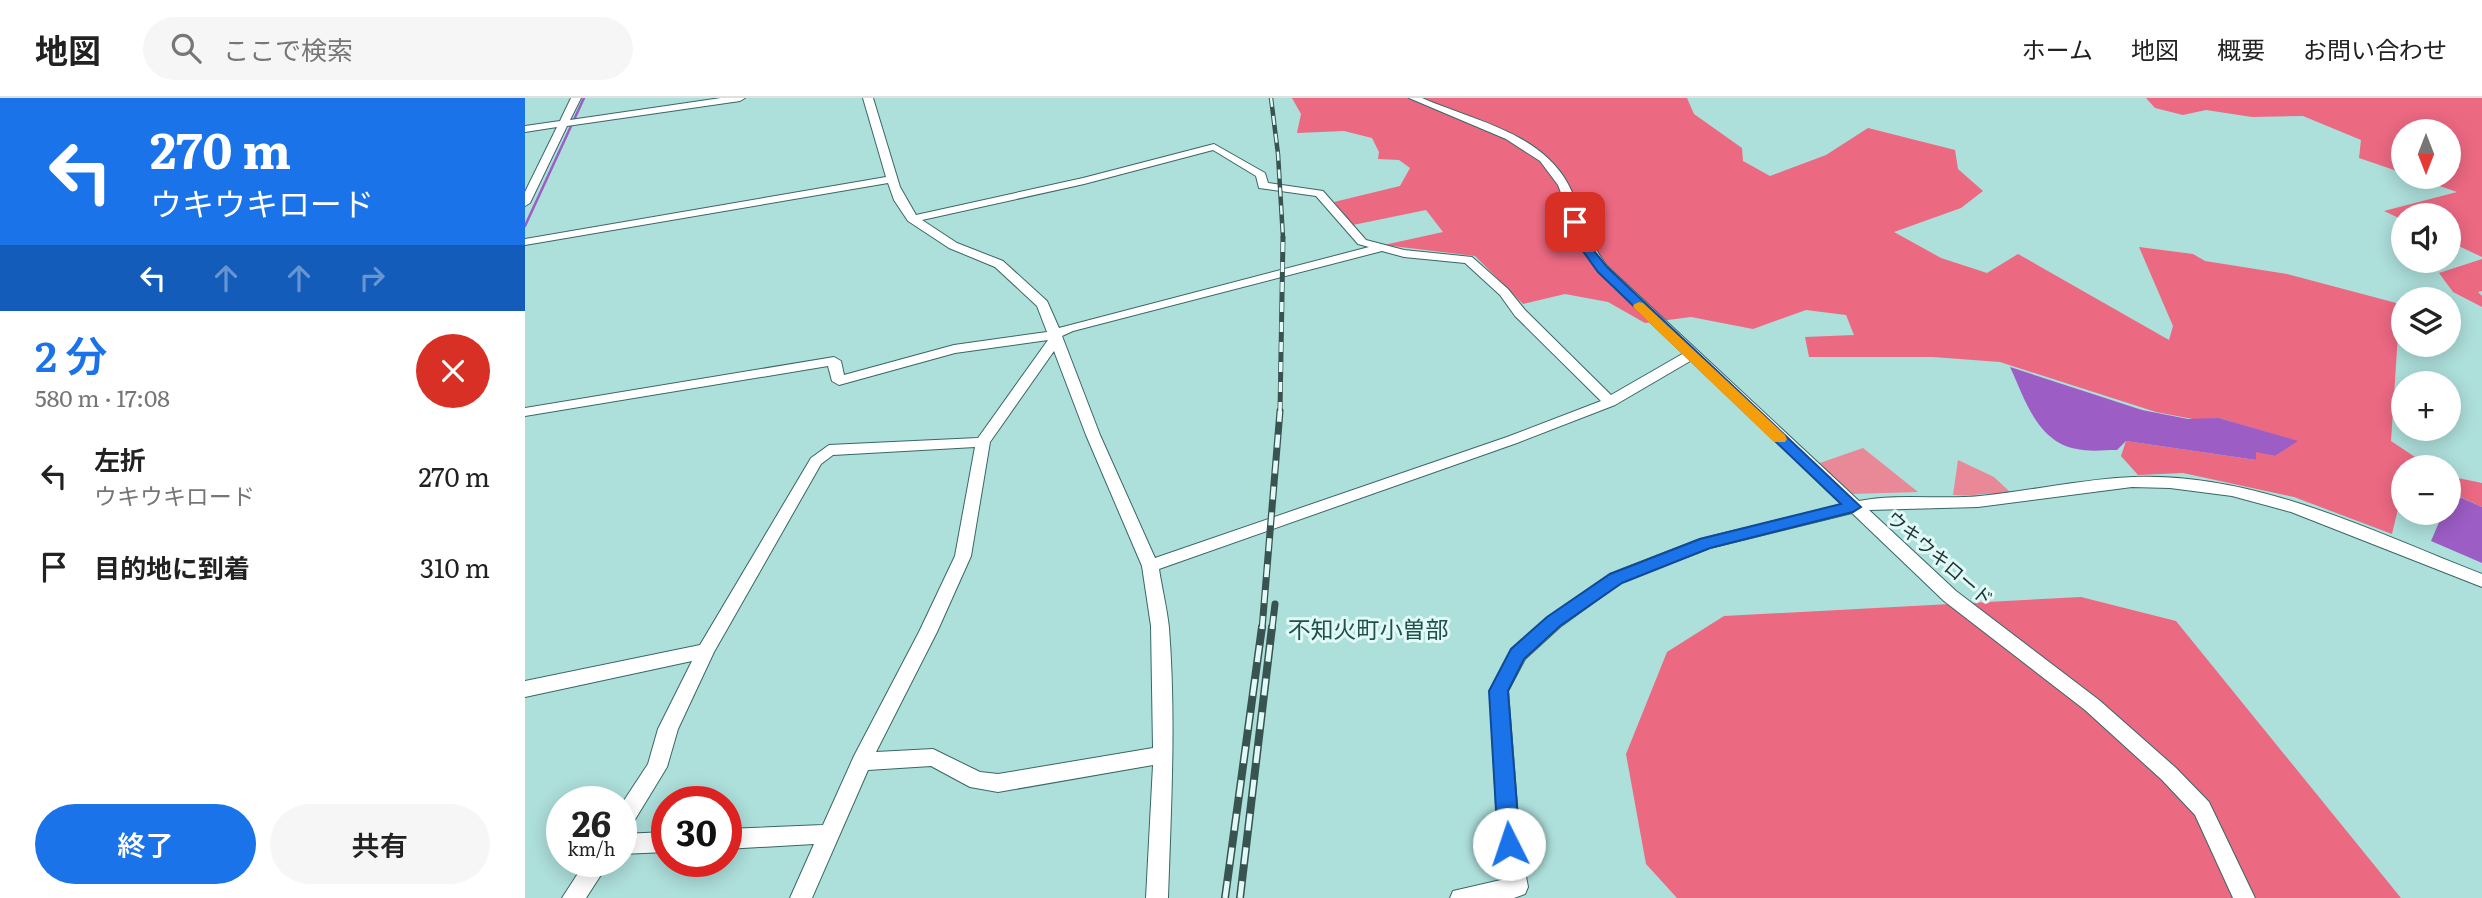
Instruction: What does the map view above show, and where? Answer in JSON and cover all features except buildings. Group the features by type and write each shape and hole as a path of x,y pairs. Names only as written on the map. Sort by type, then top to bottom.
{"street":[{"path":"525,203 576,98"},
{"path":"525,129 740,98"},
{"path":"868,98 904,210 912,219 958,248 998,264 1025,292 1043,304 1093,435 1150,566 1160,626 1163,755 1157,898"},
{"name":"ウキウキロード","path":"1414,98 1517,142 1546,162 1560,180 1581,237 1593,259 1691,355 1950,596 2092,705 2169,774 2202,810 2244,898"},
{"path":"912,219 1084,181 1214,147 1261,176 1263,186 1319,193 1362,242 1380,248 1468,260 1504,292 1520,313 1610,402"},
{"path":"525,242 893,179"},
{"path":"801,898 861,762 928,632 963,556 983,442 1055,337 1068,328 1380,248"},
{"path":"525,412 834,361 839,381 954,349 1055,337"},
{"path":"1150,566 1512,440 1610,402 1691,355"},
{"path":"637,799 657,767 668,729 706,651 800,485 817,461 829,450 983,442"},
{"path":"1461,898 1522,893 1509,844 1499,691 1518,654 1553,622 1616,578 1706,543 1853,507 2017,498 2132,482 2195,485 2257,496 2296,508 2482,581"},
{"path":"525,689 706,651"},
{"path":"861,762 933,757 977,781 998,783 1163,755"},
{"path":"742,838 829,834"},
{"path":"573,898 588,877"}],"shaded area":[{"path":"1292,98 1687,98 1694,114 1742,148 1743,161 1770,176 1826,155 1868,128 1955,150 1958,169 1983,191 1961,208 1894,232 1941,258 1987,273 2018,254 2169,340 2173,326 2139,247 2193,254 2205,261 2287,274 2391,302 2391,357 2397,357 2396,371 2391,371 2391,441 2412,455 2391,455 2391,525 2394,525 2392,534 2294,497 2183,473 2138,475 2121,456 2126,441 2256,460 2255,451 2275,456 2296,441 2219,418 2198,420 2156,412 2000,362 1933,357 1809,357 1805,337 1854,335 1846,315 1806,310 1753,329 1691,317 1645,323 1608,302 1565,294 1523,304 1475,256 1384,245 1443,232 1426,210 1353,225 1334,202 1400,186 1410,168 1399,160 1378,159 1379,152 1372,138 1344,131 1297,133 1301,114"},
{"path":"2146,98 2482,98 2482,257 2461,247 2461,203 2415,203 2457,192 2448,189 2461,189 2461,119 2391,119 2391,169 2359,158 2361,140 2303,116 2252,117 2206,110 2183,115 2155,108"},
{"path":"2482,259 2482,291 2478,292 2482,296 2482,307 2461,296 2461,287 2449,287 2439,273 2461,273 2461,266"},
{"path":"2010,367 2142,410 2188,419 2219,418 2298,441 2275,456 2256,452 2256,460 2126,441 2117,450 2077,449 2063,445 2042,428 2027,405"},
{"path":"1863,448 1918,492 1851,494 1817,464"},
{"path":"1958,460 1994,477 2011,493 1953,495"},
{"path":"2461,479 2482,483 2482,507 2461,497"},
{"path":"2461,498 2482,507 2482,563 2431,541 2438,525 2461,525"},
{"path":"2081,597 2176,621 2401,898 1677,898 1646,864 1626,754 1667,652 1724,616"}],"waterway":[{"path":"525,226 584,98"}],"railway":[{"path":"1271,98 1278,154 1283,238"},
{"path":"1280,412 1283,238"},
{"path":"1262,629 1280,411"},
{"path":"1272,629 1275,604"},
{"path":"1225,898 1262,627"},
{"path":"1240,898 1272,627"}],"slow traffic":[{"path":"1639,305 1780,439"}],"district":[{"name":"不知火町小曽部","path":"1368,630"}],"route":[{"path":"1509,844 1499,691 1518,654 1553,622 1616,578 1706,543 1853,507 1593,259 1575,222"}]}
